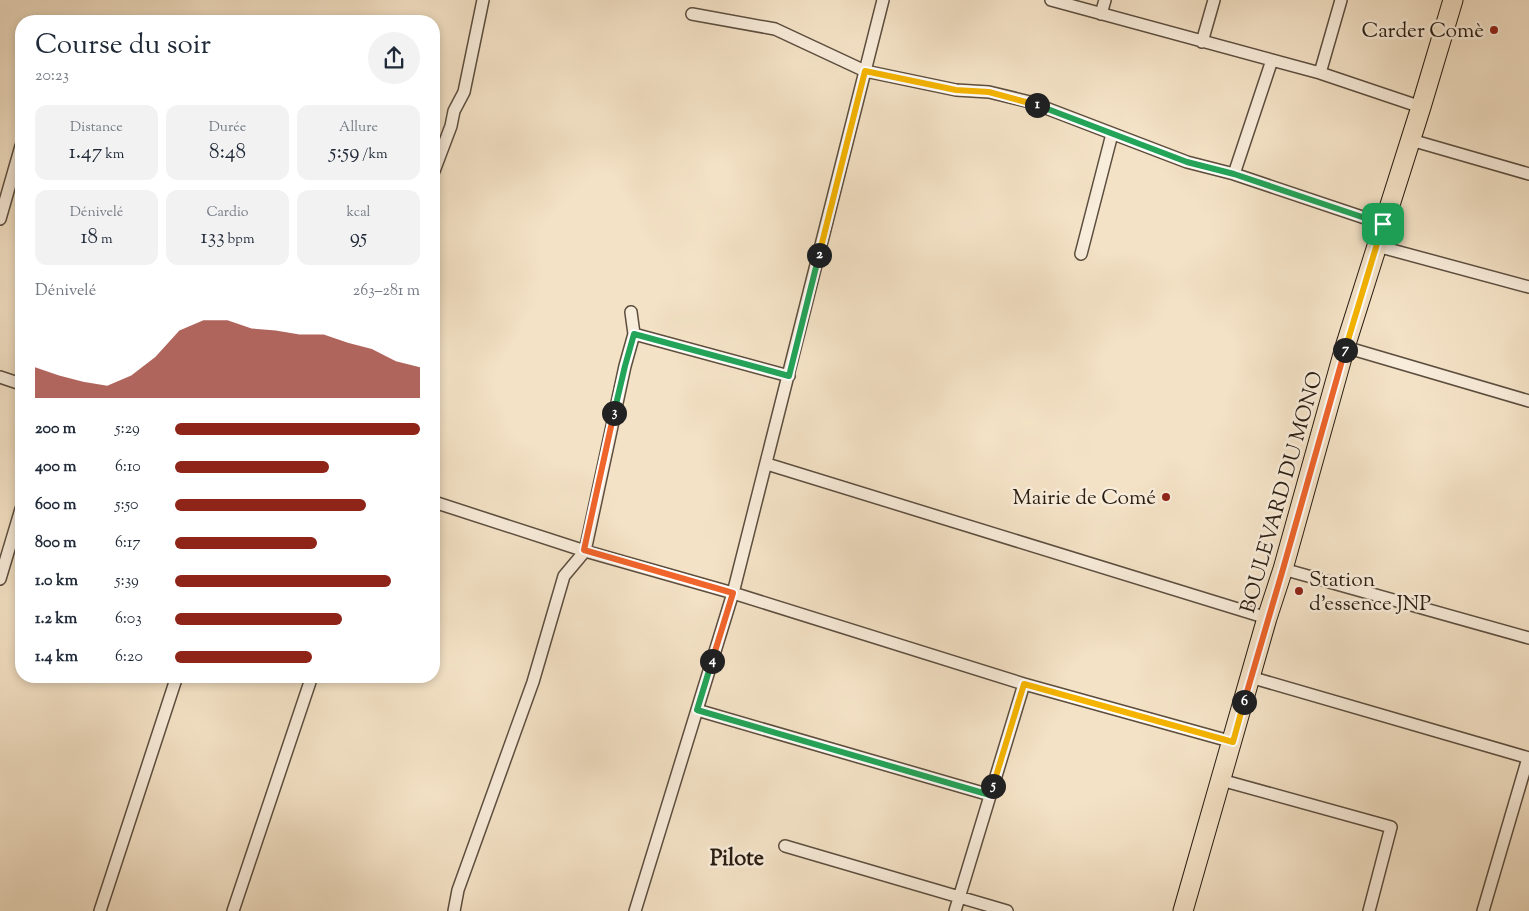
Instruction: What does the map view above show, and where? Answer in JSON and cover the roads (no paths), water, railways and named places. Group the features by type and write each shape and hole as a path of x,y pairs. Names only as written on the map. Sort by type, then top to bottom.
{"main road":[{"name":"BOULEVARD DU MONO","path":"1183,911 1267,618 1283,569 1345,347 1411,140 1453,0"}],"street":[{"path":"440,153 451,126 454,111 464,92 483,0"},
{"path":"635,911 733,593 883,0"},
{"path":"1051,0 1320,73 1421,107"},
{"path":"1101,14 1105,0"},
{"path":"1202,42 1214,0"},
{"path":"1320,73 1341,0"},
{"path":"692,14 774,28 865,71 956,90 989,92 1022,100 1187,162 1234,174 1383,224"},
{"path":"1234,174 1272,60"},
{"path":"1081,254 1112,134"},
{"path":"1411,140 1529,174"},
{"path":"0,219 15,167"},
{"path":"1377,246 1529,287"},
{"path":"454,911 458,890 533,682 564,576 584,550 625,366 634,334 630,317 631,312"},
{"path":"634,334 789,376"},
{"path":"1345,347 1529,402"},
{"path":"0,377 15,382"},
{"path":"767,464 1267,618"},
{"path":"440,504 584,550 733,593 1024,684 1233,742"},
{"path":"0,579 15,529"},
{"path":"1283,569 1529,638"},
{"path":"1250,677 1528,758 1483,911"},
{"path":"100,911 175,683"},
{"path":"233,911 310,683"},
{"path":"955,911 1024,684"},
{"path":"697,710 990,795"},
{"path":"1221,780 1391,827 1369,911"},
{"path":"784,846 1007,911"}],"place":[{"name":"Carder Comè","path":"1494,30"},
{"name":"Mairie de Comé","path":"1166,497"},
{"name":"Station d'essence JNP","path":"1299,591"}],"district":[{"name":"Pilote","path":"737,857"}]}
